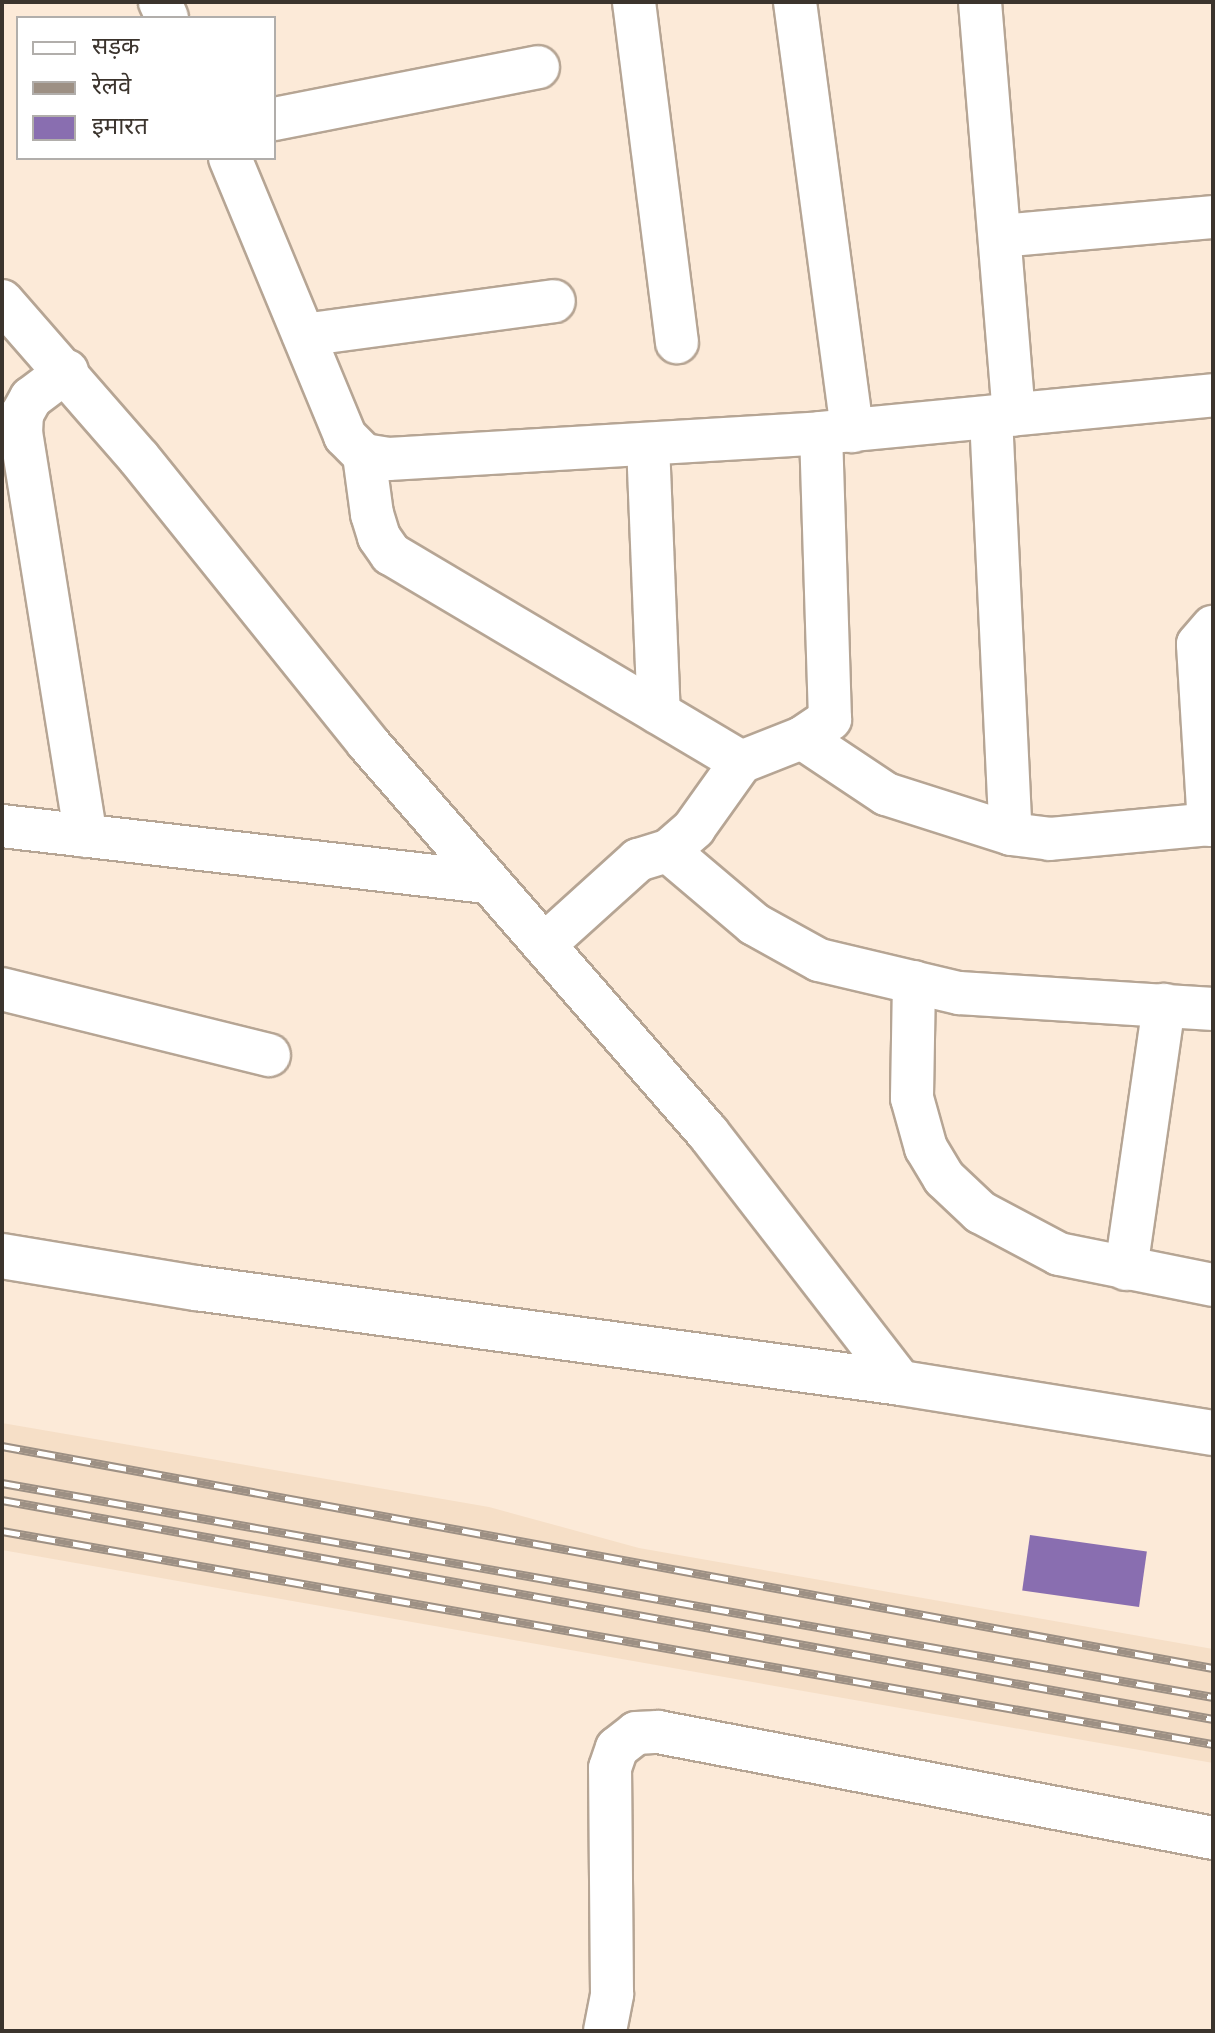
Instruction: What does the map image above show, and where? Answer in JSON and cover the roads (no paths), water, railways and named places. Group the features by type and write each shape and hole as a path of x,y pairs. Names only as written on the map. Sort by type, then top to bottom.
{"street":[{"path":"634,2 677,342"},
{"path":"544,945 638,860 668,851 694,828 741,762 802,738 830,719 836,432 795,2"},
{"path":"980,2 1000,236 1011,834"},
{"path":"276,119 538,67"},
{"path":"231,160 345,436 364,455 389,459 836,432 1213,395"},
{"path":"1000,236 1213,217"},
{"path":"2,301 67,371 486,882 708,1133 901,1383"},
{"path":"304,335 554,301"},
{"path":"67,371 31,398 22,414 21,432 86,836"},
{"path":"648,444 659,713"},
{"path":"364,455 372,514 391,554 741,762"},
{"path":"802,738 886,794 1011,834 1050,839 1211,825 1198,644 1213,627"},
{"path":"2,826 486,882"},
{"path":"668,851 754,924 789,947 819,960 959,993 1213,1009"},
{"path":"914,982 912,1098 926,1148 944,1178 980,1212 1059,1254 1213,1285"},
{"path":"2,989 269,1055"},
{"path":"1126,1269 1164,1005"},
{"path":"2,1256 196,1288 901,1383 1213,1433"},
{"path":"605,2031 612,1994 610,1768 617,1748 636,1733 658,1732 1213,1838"}],"railway":[{"path":"2,1446 1213,1668"},
{"path":"2,1483 1213,1697"},
{"path":"2,1500 1213,1719"},
{"path":"2,1531 1213,1744"}]}
